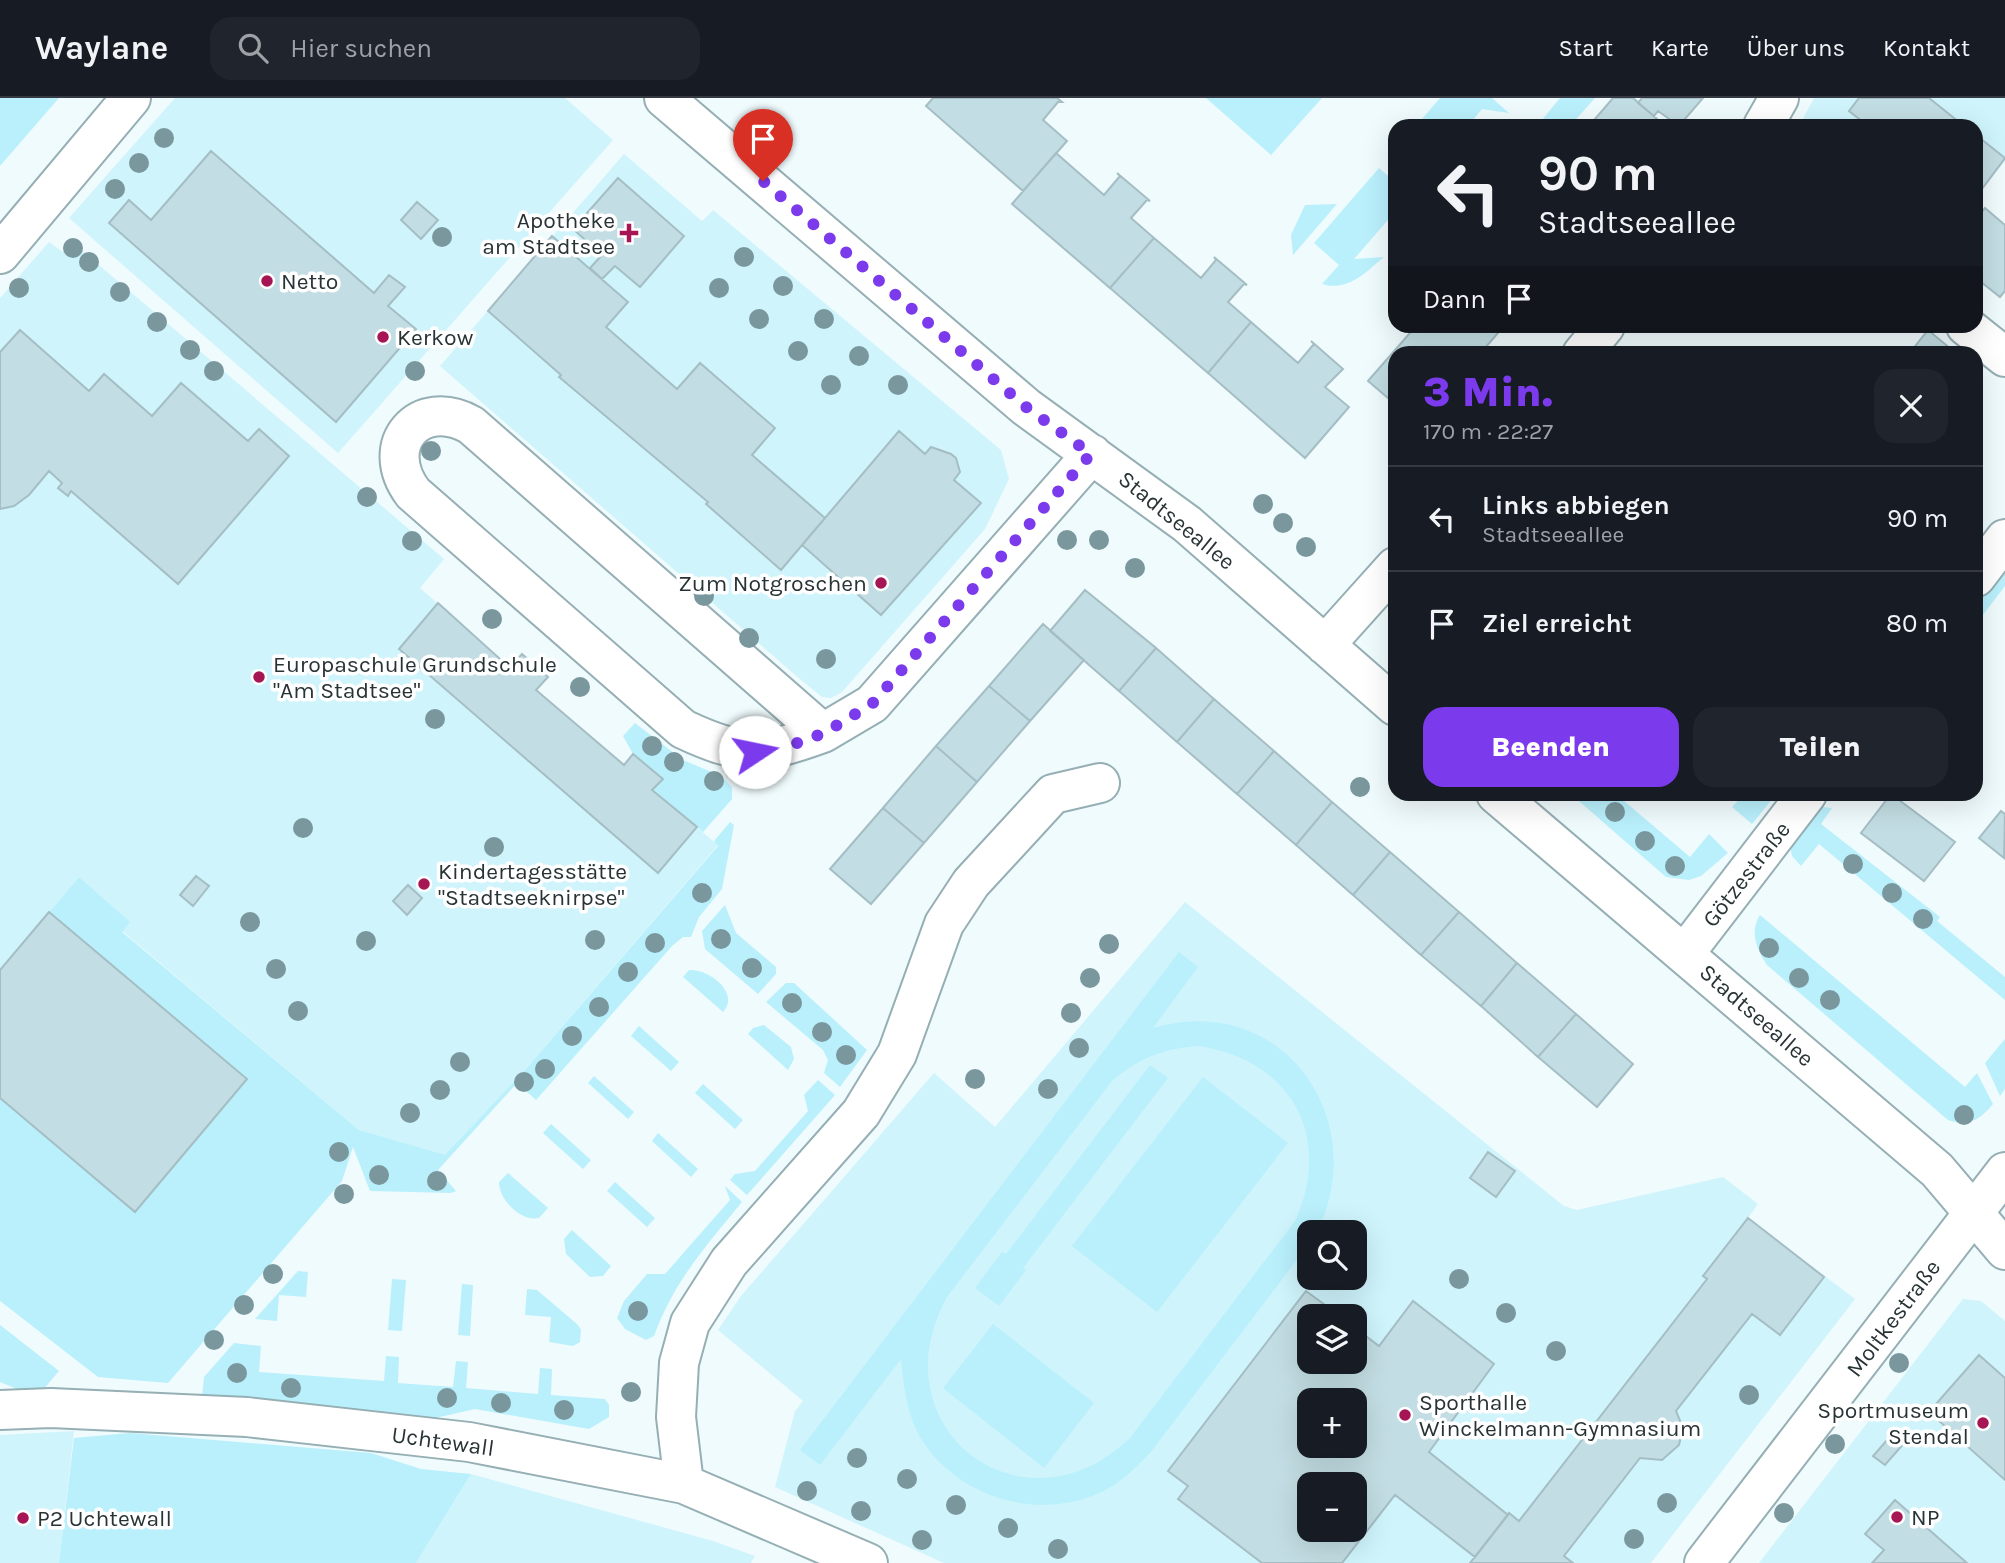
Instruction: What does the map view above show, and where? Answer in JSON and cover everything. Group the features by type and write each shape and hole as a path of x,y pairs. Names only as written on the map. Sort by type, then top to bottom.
{"street":[{"path":"4,242 131,98"},
{"name":"Stadtseeallee","path":"664,98 1026,407 1186,524 1388,700"},
{"path":"1767,119 1779,98"},
{"path":"1975,333 2005,357"},
{"path":"824,733 471,425 456,417 439,415 422,419 408,430 400,445 398,462 402,479 413,493 683,729 718,746 755,752 789,746 824,733 872,704 1091,454"},
{"path":"1983,568 2005,539"},
{"path":"1325,645 1388,575"},
{"path":"684,1484 676,1417 679,1363 690,1323 729,1262 861,1113 897,1054 944,923 971,883 1053,794 1100,783"},
{"name":"Stadtseeallee","path":"1504,801 1941,1174 2005,1250"},
{"name":"Götzestraße","path":"1685,953 1802,801"},
{"name":"Moltkestraße","path":"1703,1563 2005,1172"},
{"name":"Uchtewall","path":"0,1410 51,1408 275,1420 469,1442 684,1484 868,1563"}],"shaded area":[{"path":"0,98 59,98 0,166"},
{"path":"175,98 565,98 613,140 338,453 69,218"},
{"path":"1206,98 1322,98 1271,155"},
{"path":"1440,98 1492,98 1509,113 1482,109 1474,119 1422,119"},
{"path":"1560,98 1595,98 1576,119 1543,119"},
{"path":"1814,98 2005,98 2005,161 1983,188 1983,119 1803,119"},
{"path":"624,154 702,221 713,210 1001,450 1009,479 985,529 842,692 831,698 822,697 801,680 440,366"},
{"path":"1379,168 1388,176 1388,220 1354,259 1384,257 1356,279 1331,286 1322,284 1339,265 1314,243"},
{"path":"1337,204 1293,255 1291,235 1305,205"},
{"path":"49,242 63,252 73,243 444,559 420,588 510,667 522,654 548,677 536,691 624,765 633,754 663,779 653,791 718,845 525,1070 445,1156 359,1130 122,931 129,922 79,877 0,970 0,298"},
{"path":"2005,564 2005,586 1983,615 1983,592"},
{"path":"635,723 683,760 721,776 732,787 732,799 703,832 652,790 662,779 633,754 623,736"},
{"path":"1579,801 1624,801 1690,857 1709,834 1728,853 1701,876 1689,880 1666,877"},
{"path":"1738,801 1771,801 1752,824 1732,807"},
{"path":"1816,806 1832,808 1821,824 1940,917 1937,921 2005,977 2005,1000 1819,844 1801,866 1792,856 1789,841"},
{"path":"730,822 734,825 722,889 699,917 691,937 683,937 672,946 536,1100 517,1083 438,1170 456,1191 370,1191 353,1147 342,1181 168,1383 98,1377 0,1301 0,970 79,877 130,922 122,932 359,1130 445,1155 525,1070 718,846 714,841"},
{"path":"1185,902 1564,1206 1577,1210 1723,1177 1758,1204 1748,1218 1855,1299 1651,1563 944,1563 775,1487 795,1411 803,1401 718,1330 741,1296 934,1073 995,1127"},
{"path":"725,905 736,933 776,967 776,974 758,994 705,949 702,931"},
{"path":"1760,915 1965,1087 1977,1073 1993,1104 1973,1121 1962,1123 1948,1120 1767,965 1760,953 1755,934"},
{"path":"1179,952 1198,967 1153,1028 1199,1021 1240,1028 1275,1046 1304,1073 1323,1107 1333,1146 1331,1189 1321,1220 1297,1220 1297,1260 1150,1453 1120,1481 1084,1499 1058,1504 1005,1500 957,1477 936,1459 915,1428 901,1359 820,1465 800,1450","holes":["1199,1046 1231,1054 1258,1067 1280,1085 1296,1106 1306,1132 1309,1159 1306,1189 1295,1221 1130,1438 1088,1467 1046,1478 1006,1473 971,1455 945,1426 930,1389 930,1345 947,1297 1112,1081 1132,1066 1174,1049"]},
{"path":"689,970 705,973 720,983 728,997 723,1012 683,977"},
{"path":"786,983 794,983 867,1050 840,1087 824,1073 828,1060 823,1050 766,1002"},
{"path":"764,1025 791,1047 794,1059 788,1070 748,1034 753,1028"},
{"path":"639,1026 679,1062 671,1071 631,1036"},
{"path":"2005,1039 2005,1089 2000,1096 1985,1063"},
{"path":"1150,1065 1168,1078 1023,1268 1026,1270 999,1306 975,1288 1002,1252 1006,1254"},
{"path":"594,1076 634,1112 628,1119 588,1083"},
{"path":"1203,1077 1288,1143 1157,1312 1072,1246"},
{"path":"818,1080 835,1095 747,1195 730,1180 735,1174 755,1171 808,1111 804,1095"},
{"path":"703,1084 743,1120 735,1129 695,1093"},
{"path":"551,1124 591,1160 583,1169 543,1133"},
{"path":"658,1133 698,1169 691,1177 652,1141"},
{"path":"508,1173 548,1208 539,1218 525,1217 507,1202 499,1182"},
{"path":"615,1182 655,1218 647,1227 607,1191"},
{"path":"725,1186 742,1202 681,1281 654,1336 646,1340 625,1329 617,1318 624,1301 647,1274 665,1274 730,1200"},
{"path":"572,1230 611,1266 603,1276 590,1277 566,1254 564,1239"},
{"path":"298,1271 308,1272 306,1297 279,1295 277,1321 255,1319"},
{"path":"392,1279 406,1280 402,1331 388,1330"},
{"path":"462,1284 473,1285 470,1336 458,1335"},
{"path":"527,1289 537,1290 578,1325 581,1330 580,1342 573,1346 549,1342 551,1317 525,1315"},
{"path":"1963,1299 1981,1301 2005,1321 2005,1563 1759,1563"},
{"path":"993,1324 1094,1403 1044,1468 943,1388"},
{"path":"0,1325 59,1371 37,1397 0,1382"},
{"path":"234,1343 261,1346 259,1372 384,1381 386,1356 399,1357 398,1383 453,1387 456,1361 468,1362 466,1388 538,1394 540,1368 552,1369 551,1395 605,1399 609,1405 609,1417 589,1429 475,1409 422,1421 202,1397 204,1377"},
{"path":"74,1431 59,1563 0,1563 0,1435"},
{"path":"130,1433 371,1453 421,1469 471,1474 416,1563 59,1563 74,1438"},
{"path":"471,1474 713,1541 755,1556 751,1563 416,1563"}],"building":[{"path":"933,98 1057,98 1062,102 1058,102 1043,120 1067,141 1023,191 926,106"},
{"path":"1613,98 1633,98 1657,119 1595,119"},
{"path":"1642,98 1703,98 1685,119 1669,119 1658,111 1654,116 1638,103"},
{"path":"1859,98 1929,98 1955,119 1859,119 1849,111"},
{"path":"1983,141 2005,158 1983,188"},
{"name":"Netto","path":"211,151 374,293 389,275 405,287 388,306 416,329 336,422 109,223 129,200 151,220"},
{"path":"1056,153 1104,195 1120,176 1117,173 1150,201 1147,200 1131,218 1154,238 1110,288 1012,204"},
{"name":"Apotheke am Stadtsee","path":"618,178 684,236 640,287 615,266 602,279 590,268 602,255 573,229"},
{"path":"417,202 438,220 421,239 401,220"},
{"path":"1985,208 2005,225 2005,291 2000,297 1983,284"},
{"path":"552,236 628,302 606,327 677,389 700,363 775,428 752,455 825,518 781,570 706,504 708,502 559,377 561,375 488,311"},
{"path":"1154,238 1201,278 1216,260 1214,257 1247,285 1244,284 1228,302 1251,322 1208,373 1110,288"},
{"path":"1251,322 1298,363 1314,344 1311,341 1343,369 1325,387 1349,407 1305,458 1208,373"},
{"path":"20,330 89,391 104,374 152,416 181,383 248,441 259,429 289,456 178,584 71,491 68,496 58,488 62,483 49,471 29,495 14,506 0,509 0,352"},
{"path":"1410,333 1498,333 1487,346 1399,346"},
{"path":"1926,333 1932,333 1947,346 1915,346"},
{"path":"1388,358 1388,398 1368,381"},
{"path":"899,431 925,454 931,447 956,458 960,472 954,480 981,503 881,615 802,545"},
{"path":"1085,590 1156,648 1119,691 1050,631"},
{"path":"438,603 510,668 522,654 548,677 536,690 624,765 633,754 663,779 652,790 697,827 658,873 399,649"},
{"path":"1043,624 1084,660 1030,721 989,686"},
{"path":"1156,648 1214,699 1177,742 1119,691"},
{"path":"989,686 1030,721 977,782 936,746"},
{"path":"1214,699 1274,751 1237,794 1177,742"},
{"path":"936,746 977,782 924,843 883,808"},
{"path":"1274,751 1332,802 1296,845 1237,794"},
{"path":"1886,801 1900,801 1955,842 1924,881 1861,833"},
{"path":"1332,802 1390,852 1353,895 1296,845"},
{"path":"883,808 924,843 871,904 830,869"},
{"path":"2001,811 2005,814 2004,858 1979,838"},
{"path":"1390,852 1459,912 1421,955 1353,895"},
{"path":"196,876 209,886 193,906 180,895"},
{"path":"408,885 422,898 407,915 393,901"},
{"path":"49,912 247,1079 135,1212 0,1098 0,970"},
{"path":"1459,912 1517,963 1481,1006 1421,955"},
{"path":"1517,963 1576,1014 1538,1057 1481,1006"},
{"path":"1576,1014 1633,1064 1597,1107 1538,1057"},
{"path":"1488,1152 1515,1171 1496,1197 1470,1178"},
{"path":"1748,1218 1824,1277 1780,1335 1752,1314 1676,1411 1683,1428 1679,1445 1662,1460 1640,1458 1564,1556 1573,1563 1470,1563 1509,1513 1519,1521 1707,1279 1703,1276"},
{"name":"Sporthalle Winckelmann-Gymnasium","path":"1306,1291 1324,1304 1297,1304 1297,1374 1367,1374 1367,1337 1379,1346 1413,1301 1494,1364 1429,1452 1508,1515 1475,1557 1395,1495 1367,1531 1367,1472 1297,1472 1297,1542 1358,1542 1342,1563 1262,1563 1178,1499 1188,1486 1168,1471"},
{"path":"1979,1355 2005,1378 2005,1480 1929,1412"},
{"path":"1895,1431 1906,1441 1885,1465 1873,1456"},
{"name":"NP","path":"1895,1500 1967,1563 1872,1563 1884,1550 1865,1534"}],"place":[{"name":"Apotheke am Stadtsee","path":"629,233"},
{"name":"Netto","path":"267,281"},
{"name":"Kerkow","path":"383,337"},
{"name":"Zum Notgroschen","path":"881,583"},
{"name":"Europaschule Grundschule \"Am Stadtsee\"","path":"259,677"},
{"name":"Kindertagesstätte \"Stadtseeknirpse\"","path":"424,884"},
{"name":"Sporthalle Winckelmann-Gymnasium","path":"1405,1415"},
{"name":"Sportmuseum Stendal","path":"1983,1423"},
{"name":"NP","path":"1897,1517"},
{"name":"P2 Uchtewall","path":"23,1518"}],"route":[{"path":"755,752 789,746 824,733 872,704 1091,454 1026,407 763,181"}]}
